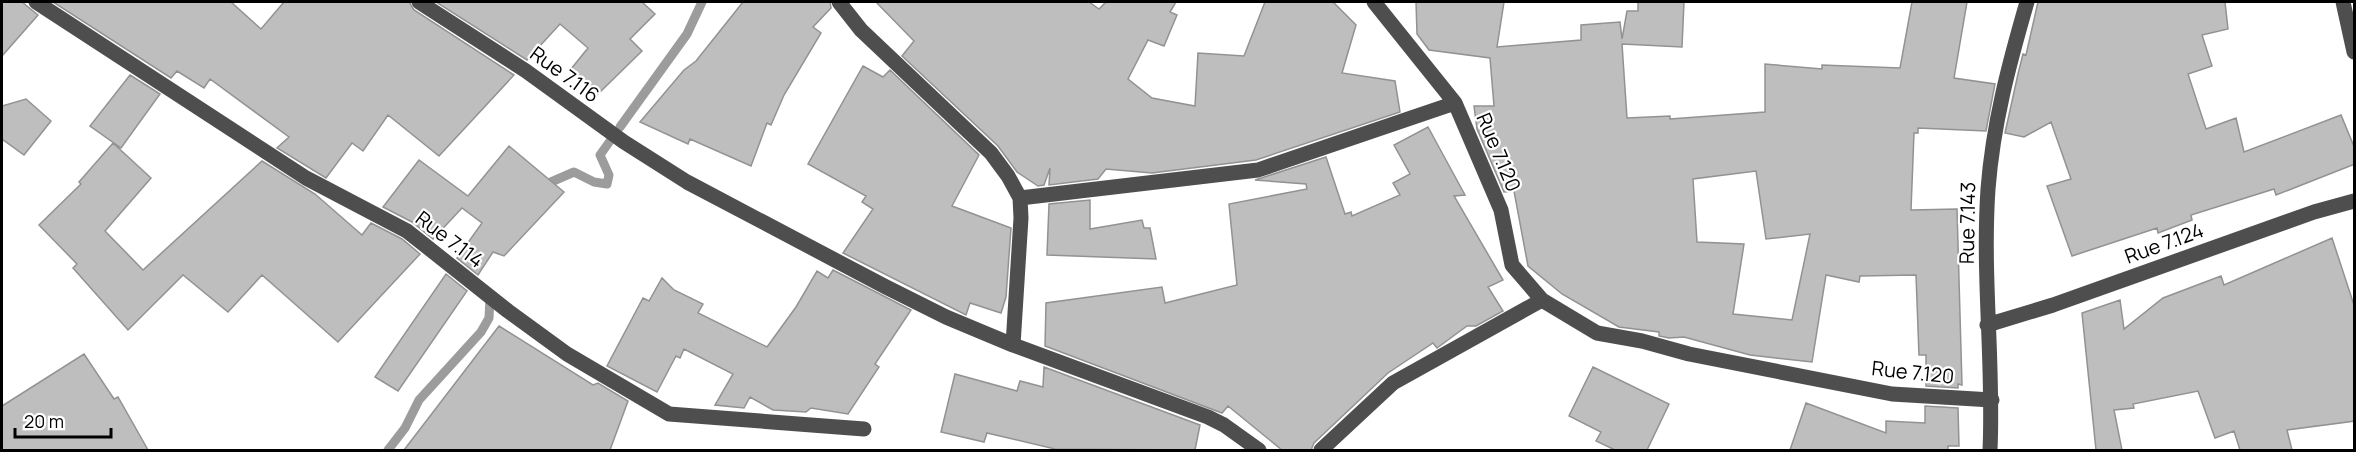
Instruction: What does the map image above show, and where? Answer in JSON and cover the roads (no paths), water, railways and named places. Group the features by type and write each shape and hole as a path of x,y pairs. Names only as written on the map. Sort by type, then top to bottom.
{"street":[{"name":"Rue 7.114","path":"36,2 306,178 407,231 567,354 669,414 864,429"},
{"name":"Rue 7.116","path":"419,2 526,71 624,142 687,182 946,317 1013,345 1208,417 1224,425 1259,450"},
{"path":"838,2 861,30 991,153 1008,176 1020,198 1021,218 1013,345"},
{"path":"1374,2 1455,103"},
{"name":"Rue 7.143","path":"1990,450 1992,400 1987,325 1988,192 1992,146 2002,86 2027,2"},
{"path":"2343,2 2355,52"},
{"name":"Rue 7.120","path":"1020,198 1258,170 1455,103 1501,210 1512,265 1542,300 1597,333 1642,341 1689,354 1892,394 1992,400"},
{"name":"Rue 7.124","path":"1987,325 2053,305 2314,212 2355,201"},
{"path":"1321,450 1393,384 1542,300"}],"waterway":[{"path":"620,127 687,34 702,2"},
{"path":"551,182 574,172 594,182 607,184 609,175 600,155 615,134"},
{"path":"388,450 405,428 419,400 481,332 489,318 490,297"}]}
